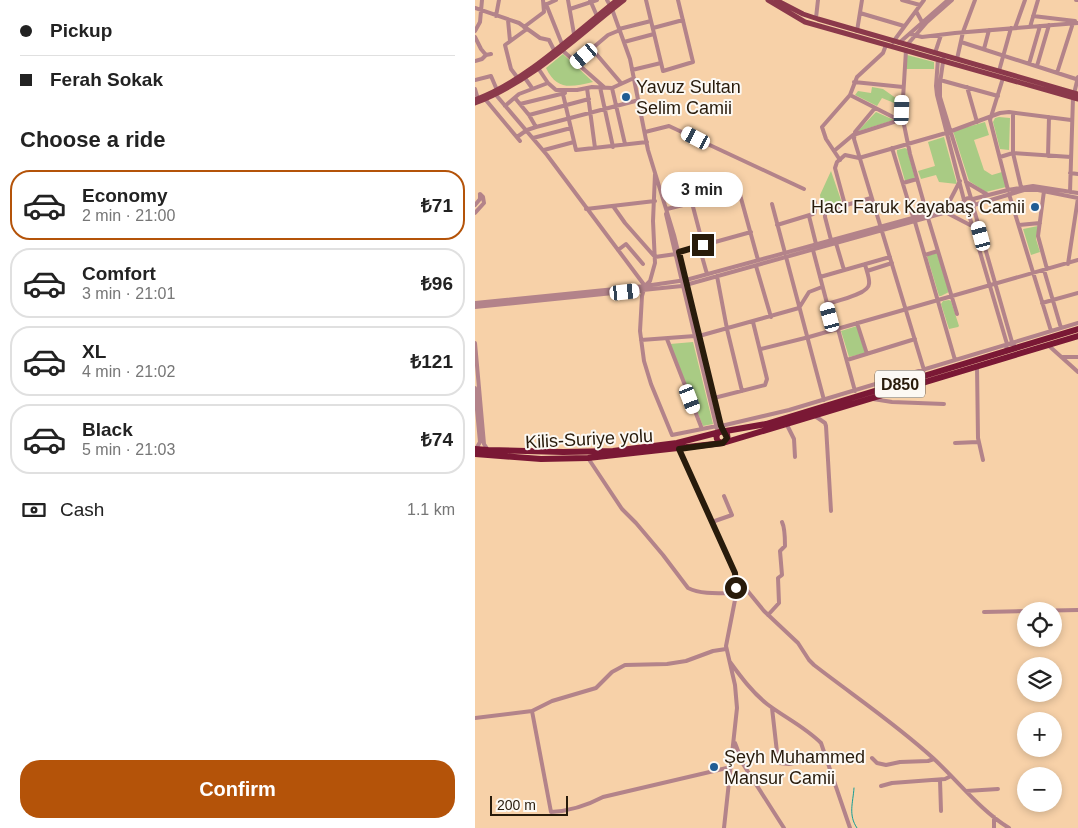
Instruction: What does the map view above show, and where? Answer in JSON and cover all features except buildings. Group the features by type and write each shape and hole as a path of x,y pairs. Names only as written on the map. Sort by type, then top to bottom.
{"highway":[{"name":"D850","path":"475,449 613,451 677,443 720,431 775,421 1006,352 1014,345 1078,329"},
{"name":"Kilis-Suriye yolu","path":"475,454 541,459 588,458 723,443 1078,336"},
{"path":"720,431 717,441 723,443"}],"main road":[{"path":"476,100 485,100 517,78 617,0"},
{"path":"476,100 525,78 562,50 610,5 624,0"},
{"path":"768,0 805,22 886,45 957,59 1076,96"},
{"path":"776,0 803,14 896,42 906,48"},
{"path":"940,56 1003,78 1076,96"}],"street":[{"path":"475,31 480,22 482,0"},
{"path":"496,16 499,0"},
{"path":"545,3 556,0"},
{"path":"567,0 575,34"},
{"path":"570,9 597,0"},
{"path":"646,0 663,71 693,62 678,0"},
{"path":"816,18 818,0"},
{"path":"857,31 862,0"},
{"path":"902,0 920,5"},
{"path":"896,42 904,26 924,0"},
{"path":"948,0 922,22 906,48 903,119 927,216 957,314"},
{"path":"896,42 913,35 952,0"},
{"path":"957,59 963,32 975,0"},
{"path":"999,71 1013,28 1025,0"},
{"path":"1030,27 1038,0"},
{"path":"591,1 597,16"},
{"path":"517,78 511,69 505,45 544,12 545,3"},
{"path":"545,3 562,44"},
{"path":"610,5 632,70 647,142 667,209 677,253"},
{"path":"475,8 508,20 526,28 540,38 549,40 554,50"},
{"path":"916,11 922,22"},
{"path":"860,13 904,26"},
{"path":"1033,16 1077,22"},
{"path":"508,20 510,41"},
{"path":"653,28 683,20"},
{"path":"576,62 608,36 620,30 651,21"},
{"path":"913,35 922,38 963,32 1077,22"},
{"path":"1057,73 1077,22"},
{"path":"1037,66 1049,25"},
{"path":"1029,64 1040,26"},
{"path":"984,49 989,30"},
{"path":"624,42 654,34"},
{"path":"941,35 940,97 959,181 972,226 1014,345"},
{"path":"475,37 486,55"},
{"path":"961,42 1077,78 1076,96 1071,120 1070,192"},
{"path":"840,160 826,139 822,127 850,95 857,77 883,53 886,45"},
{"path":"592,49 621,83"},
{"path":"562,50 603,88 613,147"},
{"path":"475,61 491,54"},
{"path":"940,56 936,86 937,95 972,199 1007,344 1006,352"},
{"path":"632,70 661,64"},
{"path":"538,68 556,90 563,92"},
{"path":"475,80 491,76 496,92 505,106 543,150 644,288"},
{"path":"525,78 533,88"},
{"path":"520,104 563,92 587,88 612,88 634,78"},
{"path":"1003,78 991,117 991,125 1051,331"},
{"path":"940,80 998,96"},
{"path":"505,106 519,94 548,82"},
{"path":"854,82 903,87"},
{"path":"967,87 977,122"},
{"path":"587,88 595,148"},
{"path":"612,88 625,144"},
{"path":"475,89 476,100"},
{"path":"563,92 576,150 647,142"},
{"path":"850,95 895,118 903,119"},
{"path":"515,98 536,127"},
{"path":"529,115 589,99"},
{"path":"485,100 520,141"},
{"path":"517,137 527,130 536,127 639,100"},
{"path":"834,151 853,135 875,108"},
{"path":"845,206 835,168 845,155 859,158 948,132 1000,113 1071,120"},
{"path":"1013,113 1013,153 1021,187"},
{"path":"1048,156 1049,117"},
{"path":"853,135 903,119"},
{"path":"645,132 669,126 804,189"},
{"path":"533,138 571,128"},
{"path":"1071,128 1078,128"},
{"path":"853,135 907,310 923,370"},
{"path":"543,150 574,142"},
{"path":"892,148 955,360"},
{"path":"1000,157 1013,153 1071,157"},
{"path":"655,172 653,221 655,257 652,276 644,288 641,313 641,340 644,361 651,384 672,435 702,429 720,431 1007,344 1014,345 1078,323"},
{"path":"1070,173 1078,174"},
{"path":"903,184 917,179"},
{"path":"946,210 959,181"},
{"path":"966,182 988,195"},
{"path":"475,302 685,286 756,266 831,240 927,216 965,204 973,205 1021,187 1043,186 1078,193"},
{"path":"965,204 967,198 972,199 1024,190 1043,191 1078,198 1068,264"},
{"path":"667,209 739,191 758,260"},
{"path":"1043,191 1038,240 1061,328"},
{"path":"475,205 480,199 480,194 483,197 484,203 475,213"},
{"path":"663,195 720,431"},
{"path":"831,240 825,211 871,198"},
{"path":"587,209 655,201"},
{"path":"777,225 809,216 815,212 815,202"},
{"path":"692,203 707,274"},
{"path":"772,204 824,400"},
{"path":"613,206 625,223 655,257"},
{"path":"946,210 972,226"},
{"path":"809,216 817,244"},
{"path":"1019,225 1040,223"},
{"path":"475,307 644,288 684,280 758,260 813,250 881,228"},
{"path":"655,257 677,253 751,232"},
{"path":"836,243 844,270"},
{"path":"618,250 626,244 643,264"},
{"path":"813,250 827,304 847,360 855,391"},
{"path":"925,255 938,251"},
{"path":"820,277 890,256"},
{"path":"761,349 907,310 1078,260"},
{"path":"827,304 865,291 869,284 865,264"},
{"path":"867,271 892,264"},
{"path":"756,266 771,317"},
{"path":"717,276 742,391"},
{"path":"641,340 697,336 771,317 799,308 809,292 822,287"},
{"path":"1043,303 1078,293"},
{"path":"714,398 767,383 761,349 753,322"},
{"path":"857,323 867,354"},
{"path":"697,336 714,398 720,431"},
{"path":"667,339 702,429"},
{"path":"847,360 915,339"},
{"path":"475,344 484,444 488,450"},
{"path":"1048,345 1078,372"},
{"path":"1062,357 1078,357"},
{"path":"977,366 978,442 981,446 983,460"},
{"path":"475,388 480,442 475,449"},
{"path":"869,398 892,402 944,404"},
{"path":"813,415 825,423 826,426 831,511"},
{"path":"786,423 794,439 795,457"},
{"path":"955,443 978,442"},
{"path":"679,449 735,573 768,615 798,644 814,665 859,698 934,759 994,817 1009,828"},
{"path":"588,458 622,509 663,555 688,588 693,591 736,593"},
{"path":"712,522 732,515 724,496"},
{"path":"768,615 779,604 777,583 778,578 782,575 780,550 785,546 782,522"},
{"path":"723,828 734,741 737,698 726,649 736,593 735,573"},
{"path":"984,612 1078,610"},
{"path":"475,718 532,711 552,701 596,688 612,672 625,665 667,664 686,661 713,651 726,649"},
{"path":"728,658 752,690 772,708 821,743 850,828"},
{"path":"772,708 779,763 789,764 826,756"},
{"path":"532,711 551,812 569,810 603,797 731,767"},
{"path":"734,741 743,764 784,828"},
{"path":"872,758 877,763 886,765 934,759"},
{"path":"881,786 892,783 940,780 951,776"},
{"path":"940,780 941,811"},
{"path":"966,791 997,789"},
{"path":"994,817 994,828"}],"green space":[{"path":"563,54 593,82 571,86 555,81 546,68"},
{"path":"907,55 934,62 934,69 906,69"},
{"path":"872,87 883,89 900,101 899,105 882,98 877,106 855,95 858,91 871,93"},
{"path":"876,112 894,120 859,131 859,130"},
{"path":"995,118 1010,118 1009,150 1000,149 993,122"},
{"path":"985,122 989,135 974,140 984,170 992,175 1002,172 1006,187 986,192 969,181 953,131"},
{"path":"944,137 957,184 939,182 936,175 921,179 918,171 935,166 928,142"},
{"path":"907,149 915,178 905,181 897,150"},
{"path":"831,171 842,203 822,209 820,195"},
{"path":"1038,226 1036,239 1040,252 1031,255 1023,229"},
{"path":"937,253 949,292 941,296 939,296 927,256"},
{"path":"943,301 951,301 959,326 949,329 941,304"},
{"path":"857,326 865,353 849,357 841,331"},
{"path":"693,342 713,424 703,426 670,344"}],"waterway":[{"path":"854,788 852,814 857,828"}],"place":[{"name":"Yavuz Sultan Selim Camii","path":"626,97"},
{"name":"Hacı Faruk Kayabaş Camii","path":"1035,207"},
{"name":"Şeyh Muhammed Mansur Camii","path":"714,767"}],"route":[{"path":"703,245 679,252 721,426 727,438 723,443 679,449 735,573 736,588"}]}
